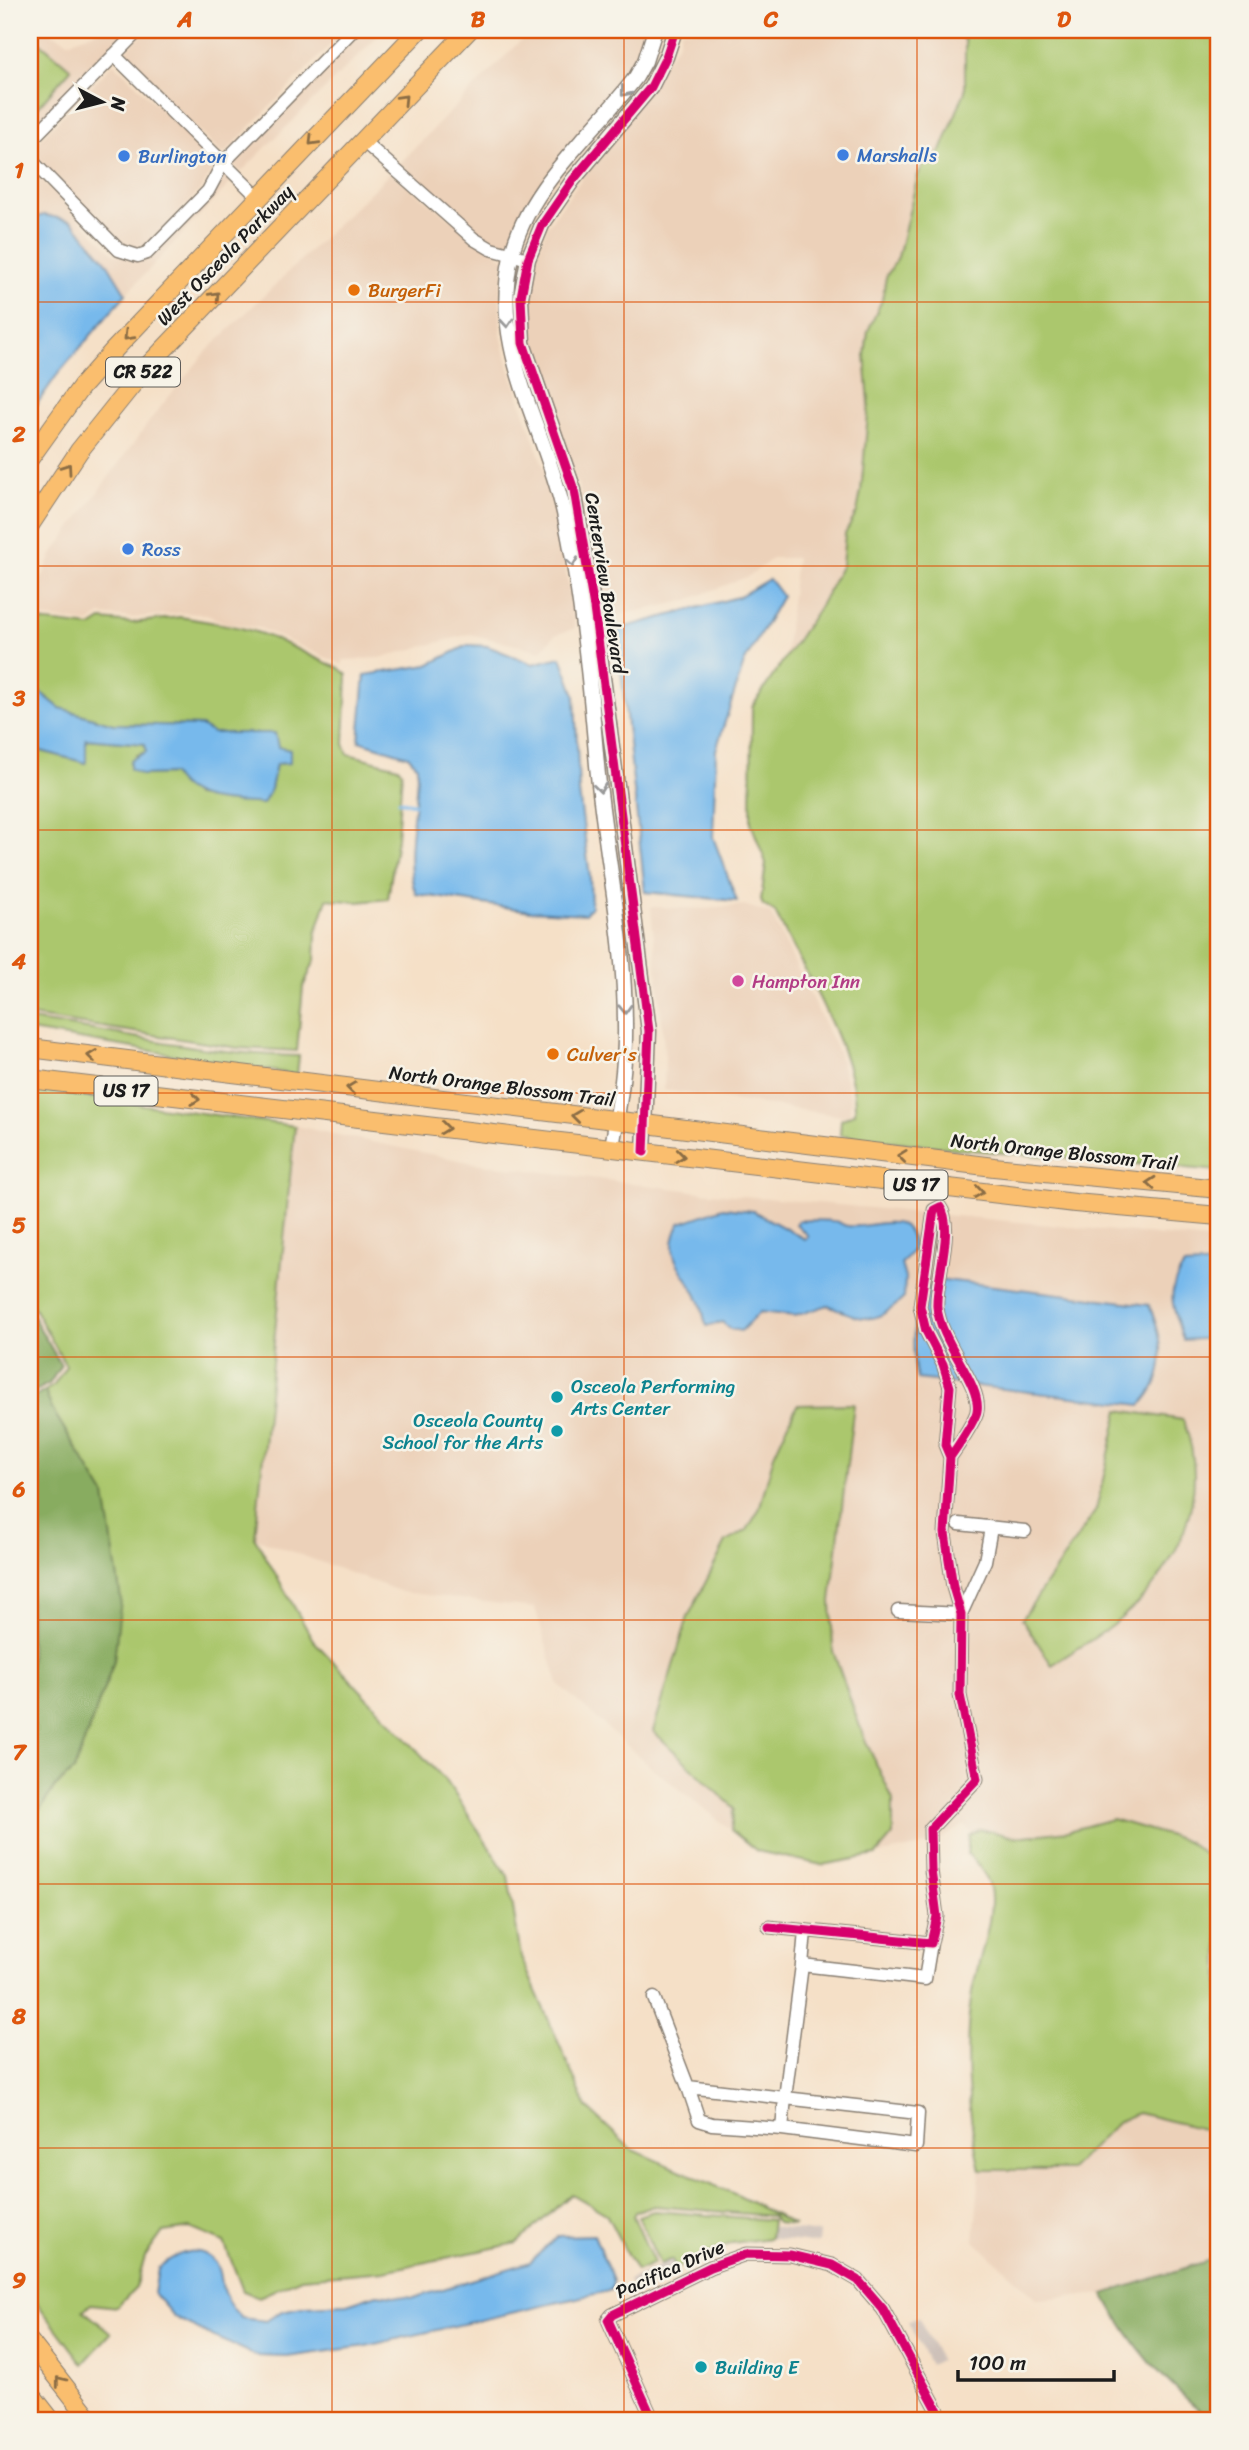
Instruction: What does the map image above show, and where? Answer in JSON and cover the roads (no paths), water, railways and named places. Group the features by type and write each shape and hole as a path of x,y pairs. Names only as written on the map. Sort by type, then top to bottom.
{"main road":[{"name":"West Osceola Parkway","path":"30,458 81,387 419,30"},
{"name":"West Osceola Parkway","path":"30,525 79,451 144,370 468,30"},
{"name":"North Orange Blossom Trail","path":"30,1048 994,1167 1219,1189"},
{"name":"US 17","path":"30,1079 950,1189 1219,1216"},
{"path":"950,1189 966,1173 994,1167"},
{"path":"30,2342 91,2420"},
{"path":"30,2393 51,2420"}],"street":[{"path":"30,145 139,30"},
{"path":"30,159 119,250 138,256 147,253 208,191 223,163 353,30"},
{"path":"654,31 674,33"},
{"name":"Centerview Boulevard","path":"612,1147 625,1049 619,941 597,764 594,706 566,492 511,352 505,315 512,255 533,205 636,77 654,31"},
{"name":"Centerview Boulevard","path":"643,1152 649,1031 607,705 566,492 523,343 521,297 528,259 542,225 555,203 651,87 674,33"},
{"path":"114,55 259,198"},
{"path":"363,141 474,239 491,249 528,259"},
{"path":"619,941 635,938"},
{"path":"802,1965 925,1979 937,1916 931,1870 930,1829 977,1779 960,1695 961,1614 953,1587 945,1533 950,1457 977,1413 977,1392 948,1344 938,1315 936,1294 946,1220 940,1207 934,1210 920,1306 926,1331 948,1381 945,1445 950,1457"},
{"path":"948,1381 953,1374 964,1374"},
{"path":"948,1414 955,1423 970,1422"},
{"path":"959,1524 1025,1531"},
{"path":"961,1614 985,1561 991,1528"},
{"path":"898,1611 961,1614"},
{"path":"769,1927 931,1943"},
{"path":"782,2129 805,1931"},
{"path":"654,1998 699,2120 712,2124 782,2129 916,2146 918,2113 688,2087"},
{"name":"Pacifica Drive","path":"653,2420 608,2320 612,2315 710,2267 746,2254 757,2254 790,2255 832,2265 858,2280 883,2309 943,2420"}],"water":[{"path":"44,215 72,221 106,261 126,294 57,375 30,414 30,219"},
{"path":"769,579 782,596 744,663 716,750 713,837 737,901 645,892 617,633 626,627 738,597"},
{"path":"468,645 487,646 533,664 561,657 575,695 579,792 590,877 591,907 585,914 531,911 416,894 410,865 410,848 417,766 408,756 359,741 365,675 428,665"},
{"path":"30,684 60,708 113,724 201,726 213,733 275,733 278,747 290,750 290,763 276,764 271,789 263,804 212,800 189,791 179,784 172,774 142,775 130,769 130,760 146,752 145,744 86,739 86,763 30,748"},
{"path":"723,1208 753,1211 805,1239 808,1236 796,1224 799,1220 835,1221 848,1226 899,1224 906,1228 911,1236 913,1250 901,1264 905,1278 904,1298 884,1314 875,1317 859,1317 828,1305 795,1316 760,1312 741,1331 730,1329 722,1322 707,1326 696,1294 678,1266 673,1247 674,1236 680,1223"},
{"path":"1219,1264 1219,1338 1183,1340 1173,1302 1174,1285 1178,1276 1184,1266"},
{"path":"937,1279 1149,1305 1161,1344 1162,1357 1157,1382 1141,1405 917,1379 913,1349 918,1304"},
{"path":"594,2235 613,2281 612,2289 608,2291 366,2346 287,2357 257,2356 214,2337 174,2317 154,2294 158,2268 179,2255 194,2251 209,2256 216,2263 226,2298 241,2318 266,2321 282,2311 306,2306 347,2304 377,2294 414,2298 530,2262 558,2236"}],"waterway":[{"path":"399,801 418,804"}],"place":[{"name":"Marshalls","path":"843,155"},
{"name":"Burlington","path":"124,156"},
{"name":"BurgerFi","path":"354,290"},
{"name":"Ross","path":"128,549"},
{"name":"Hampton Inn","path":"738,981"},
{"name":"Culver's","path":"553,1054"},
{"name":"Osceola Performing Arts Center","path":"557,1397"},
{"name":"Osceola County School for the Arts","path":"557,1431"},
{"name":"Building E","path":"701,2367"}]}
